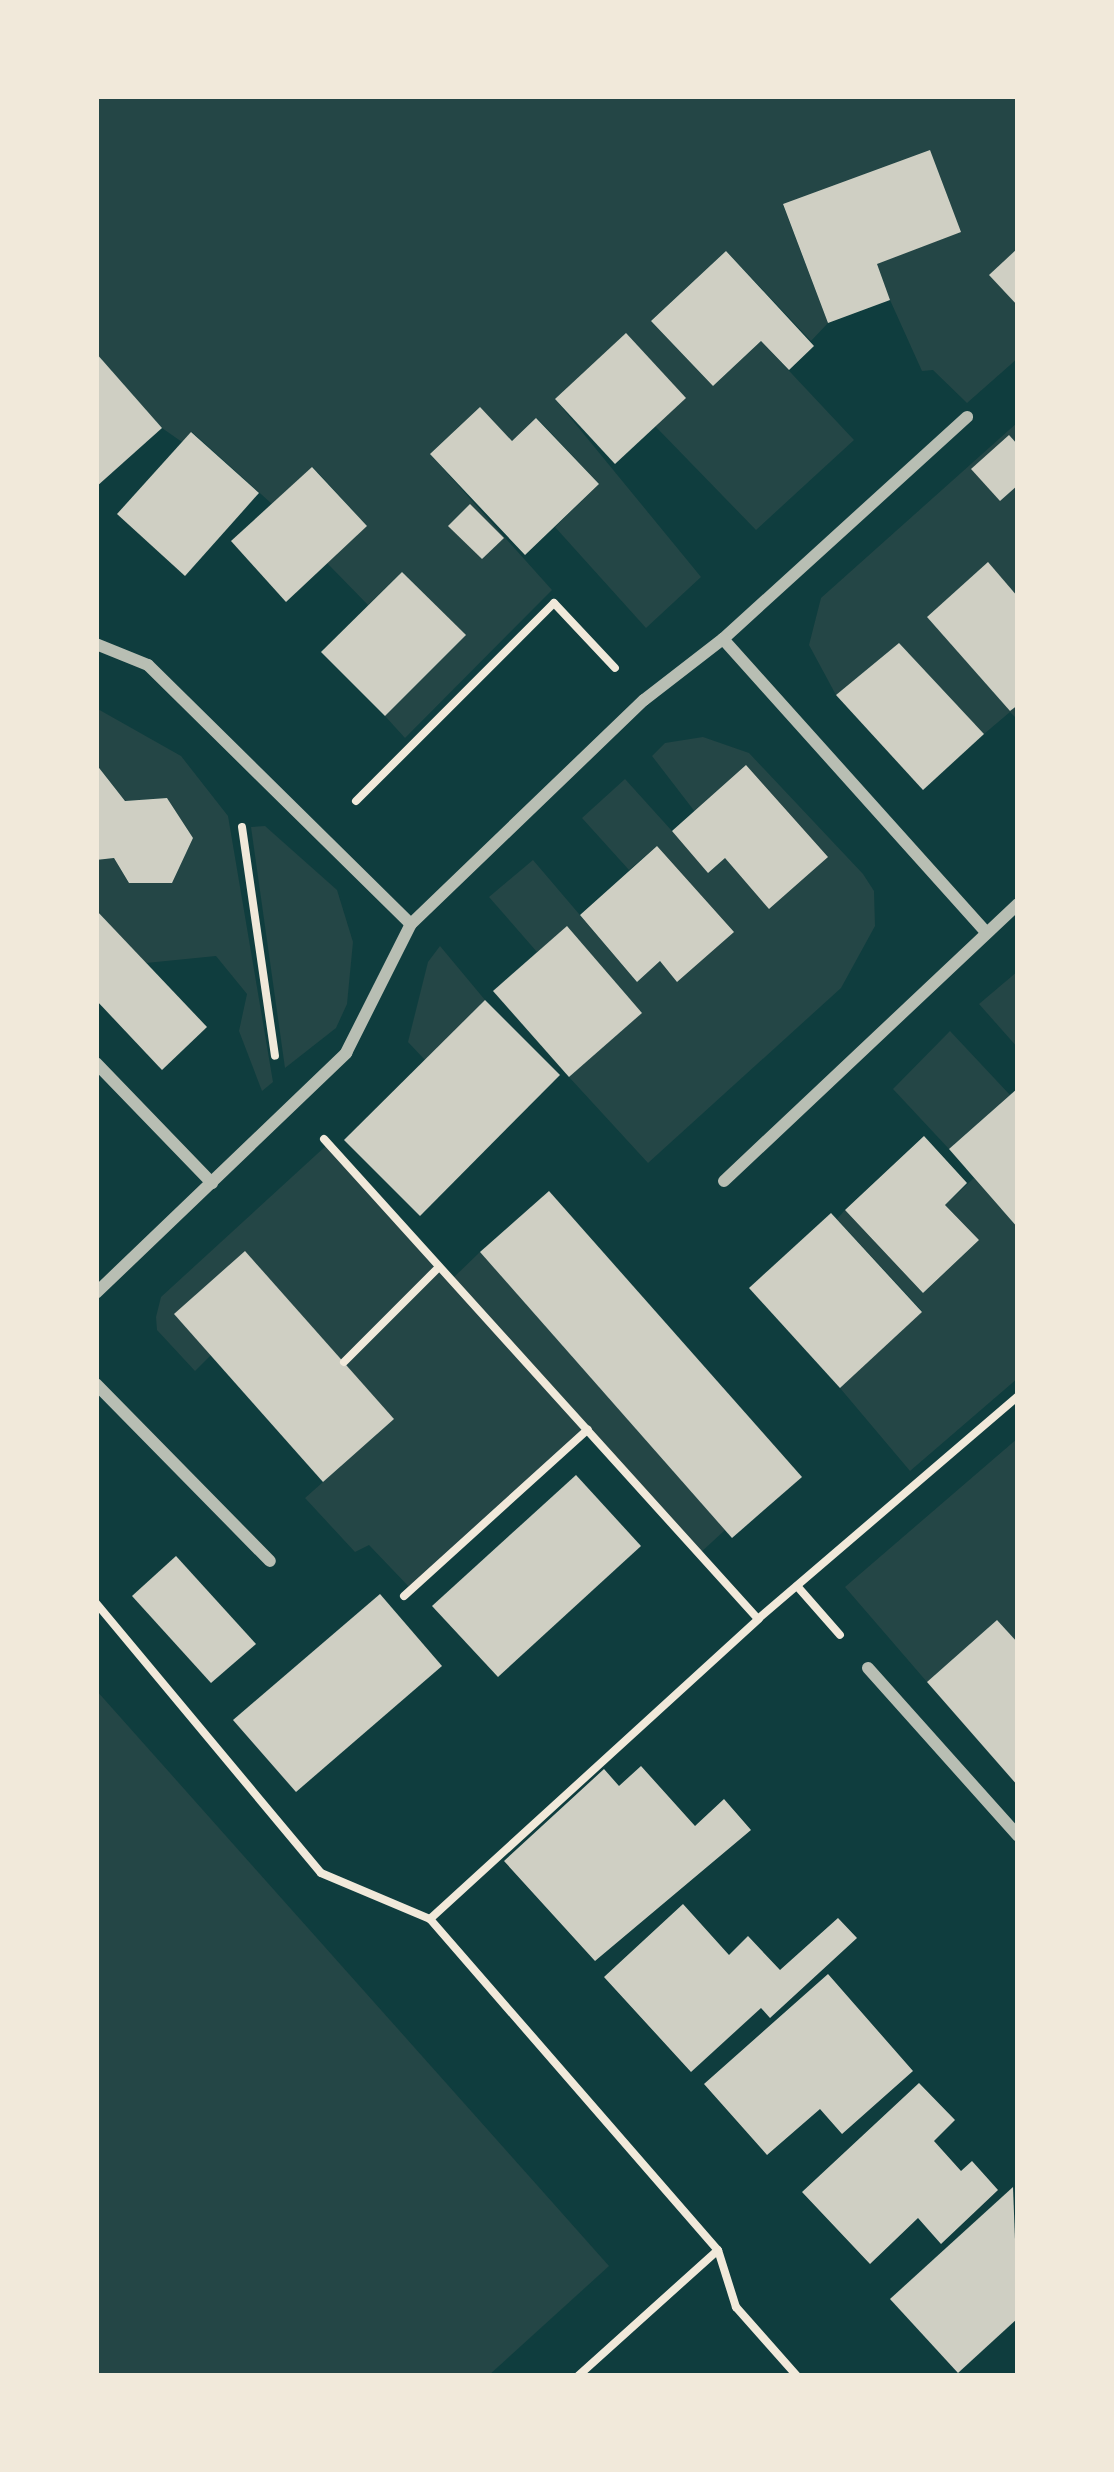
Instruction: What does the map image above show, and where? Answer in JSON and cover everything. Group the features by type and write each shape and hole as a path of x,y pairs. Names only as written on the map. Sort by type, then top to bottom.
{"street":[{"path":"96,1294 346,1053 411,924 644,700 724,639 968,417"},
{"path":"724,639 985,931"},
{"path":"96,644 148,665 411,924"},
{"path":"724,1181 1018,904"},
{"path":"96,1063 212,1183"},
{"path":"96,1384 270,1561"},
{"path":"868,1668 1018,1836"}],"path":[{"path":"320,836 554,603 644,700"},
{"path":"231,749 278,1082 292,1105 758,1619"},
{"path":"344,1362 439,1267"},
{"path":"430,1919 758,1619 1018,1396"},
{"path":"404,1597 588,1429"},
{"path":"797,1586 868,1668"},
{"path":"96,1603 321,1873 430,1919 718,2250 736,2307 797,2376"},
{"path":"578,2376 718,2250"}],"shaded area":[{"path":"96,96 1018,96 1018,248 990,275 1018,306 1018,358 967,403 933,370 922,371 890,300 783,205 828,323 811,341 726,251 651,321 713,386 761,341 854,440 756,530 655,426 555,399 701,577 646,628 555,527 599,484 537,418 512,441 480,408 431,455 552,590 405,738 385,716 465,636 402,572 368,605 327,563 367,526 313,467 272,504 192,432 182,442 162,428 96,353"},
{"path":"1018,422 1018,597 988,563 927,617 1010,711 1018,705 1018,720 1010,712 984,734 899,643 836,695 809,645 821,598"},
{"path":"96,708 181,756 228,816 273,1082 262,1091 239,1031 247,994 216,956 146,963 96,910 96,860 114,858 129,883 171,883 193,838 167,798 125,801 96,764"},
{"path":"703,737 749,753 863,874 874,891 875,926 841,988 648,1163 569,1077 642,1013 568,927 537,952 489,897 533,860 637,982 660,961 677,981 657,846 629,870 582,818 625,779 672,831 725,858 769,908 652,756 665,743"},
{"path":"265,826 337,890 353,942 347,1004 336,1028 285,1068 251,827"},
{"path":"440,946 485,1000 425,1060 408,1042 428,962"},
{"path":"1018,971 1018,1048 979,1004"},
{"path":"950,1031 1010,1095 949,1149 893,1089"},
{"path":"328,1144 452,1279 480,1252 725,1530 699,1554 587,1429 412,1590 369,1545 355,1552 305,1498 394,1419 174,1314 211,1355 195,1371 157,1330 156,1317 161,1297"},
{"path":"974,1178 1018,1228 1018,1378 910,1471 840,1388 922,1311 837,1219 845,1210 923,1293 979,1240 945,1205"},
{"path":"1018,1438 1018,1643 997,1620 927,1682 845,1587"},
{"path":"96,1690 609,2266 488,2376 96,2376"}],"building":[{"path":"930,150 961,232 877,264 890,300 828,323 783,204"},
{"path":"1018,248 1018,306 989,275"},
{"path":"726,251 814,346 789,370 761,341 713,386 651,321"},
{"path":"626,333 686,398 615,464 555,399"},
{"path":"96,353 162,428 96,487"},
{"path":"480,407 512,441 536,418 599,484 525,555 430,454"},
{"path":"191,432 259,493 185,576 117,514"},
{"path":"1009,435 1018,445 1018,485 1000,501 971,469"},
{"path":"312,467 367,526 286,602 231,541"},
{"path":"470,504 504,538 482,559 448,526"},
{"path":"988,562 1018,597 1018,705 1010,711 927,617"},
{"path":"402,572 466,635 385,716 321,652"},
{"path":"899,643 984,734 923,790 836,695"},
{"path":"96,764 125,801 167,798 193,838 172,883 129,883 114,858 96,860"},
{"path":"746,765 828,857 769,909 725,858 708,873 672,831"},
{"path":"657,846 734,932 677,982 660,961 637,982 580,915"},
{"path":"96,910 207,1027 162,1070 96,1000"},
{"path":"567,926 642,1013 569,1077 493,991"},
{"path":"485,1000 560,1075 420,1216 344,1140"},
{"path":"1018,1088 1018,1228 949,1149"},
{"path":"924,1136 967,1183 945,1205 979,1240 923,1293 845,1210"},
{"path":"549,1191 802,1477 732,1538 480,1252"},
{"path":"831,1213 922,1312 840,1388 749,1288"},
{"path":"245,1251 394,1419 323,1482 174,1314"},
{"path":"576,1475 641,1546 498,1677 432,1606"},
{"path":"176,1556 256,1644 211,1683 132,1596"},
{"path":"380,1594 442,1666 296,1792 233,1720"},
{"path":"997,1620 1018,1643 1018,1786 927,1682"},
{"path":"641,1766 695,1826 724,1799 751,1830 595,1961 504,1861 604,1769 619,1786"},
{"path":"683,1904 729,1955 748,1936 780,1970 838,1918 857,1938 770,2018 761,2008 691,2072 604,1977"},
{"path":"828,1974 913,2071 842,2134 820,2109 767,2155 704,2084"},
{"path":"919,2083 955,2120 934,2141 961,2171 972,2161 998,2190 941,2244 918,2218 870,2264 802,2192"},
{"path":"1013,2187 1018,2318 958,2373 890,2299"}]}
